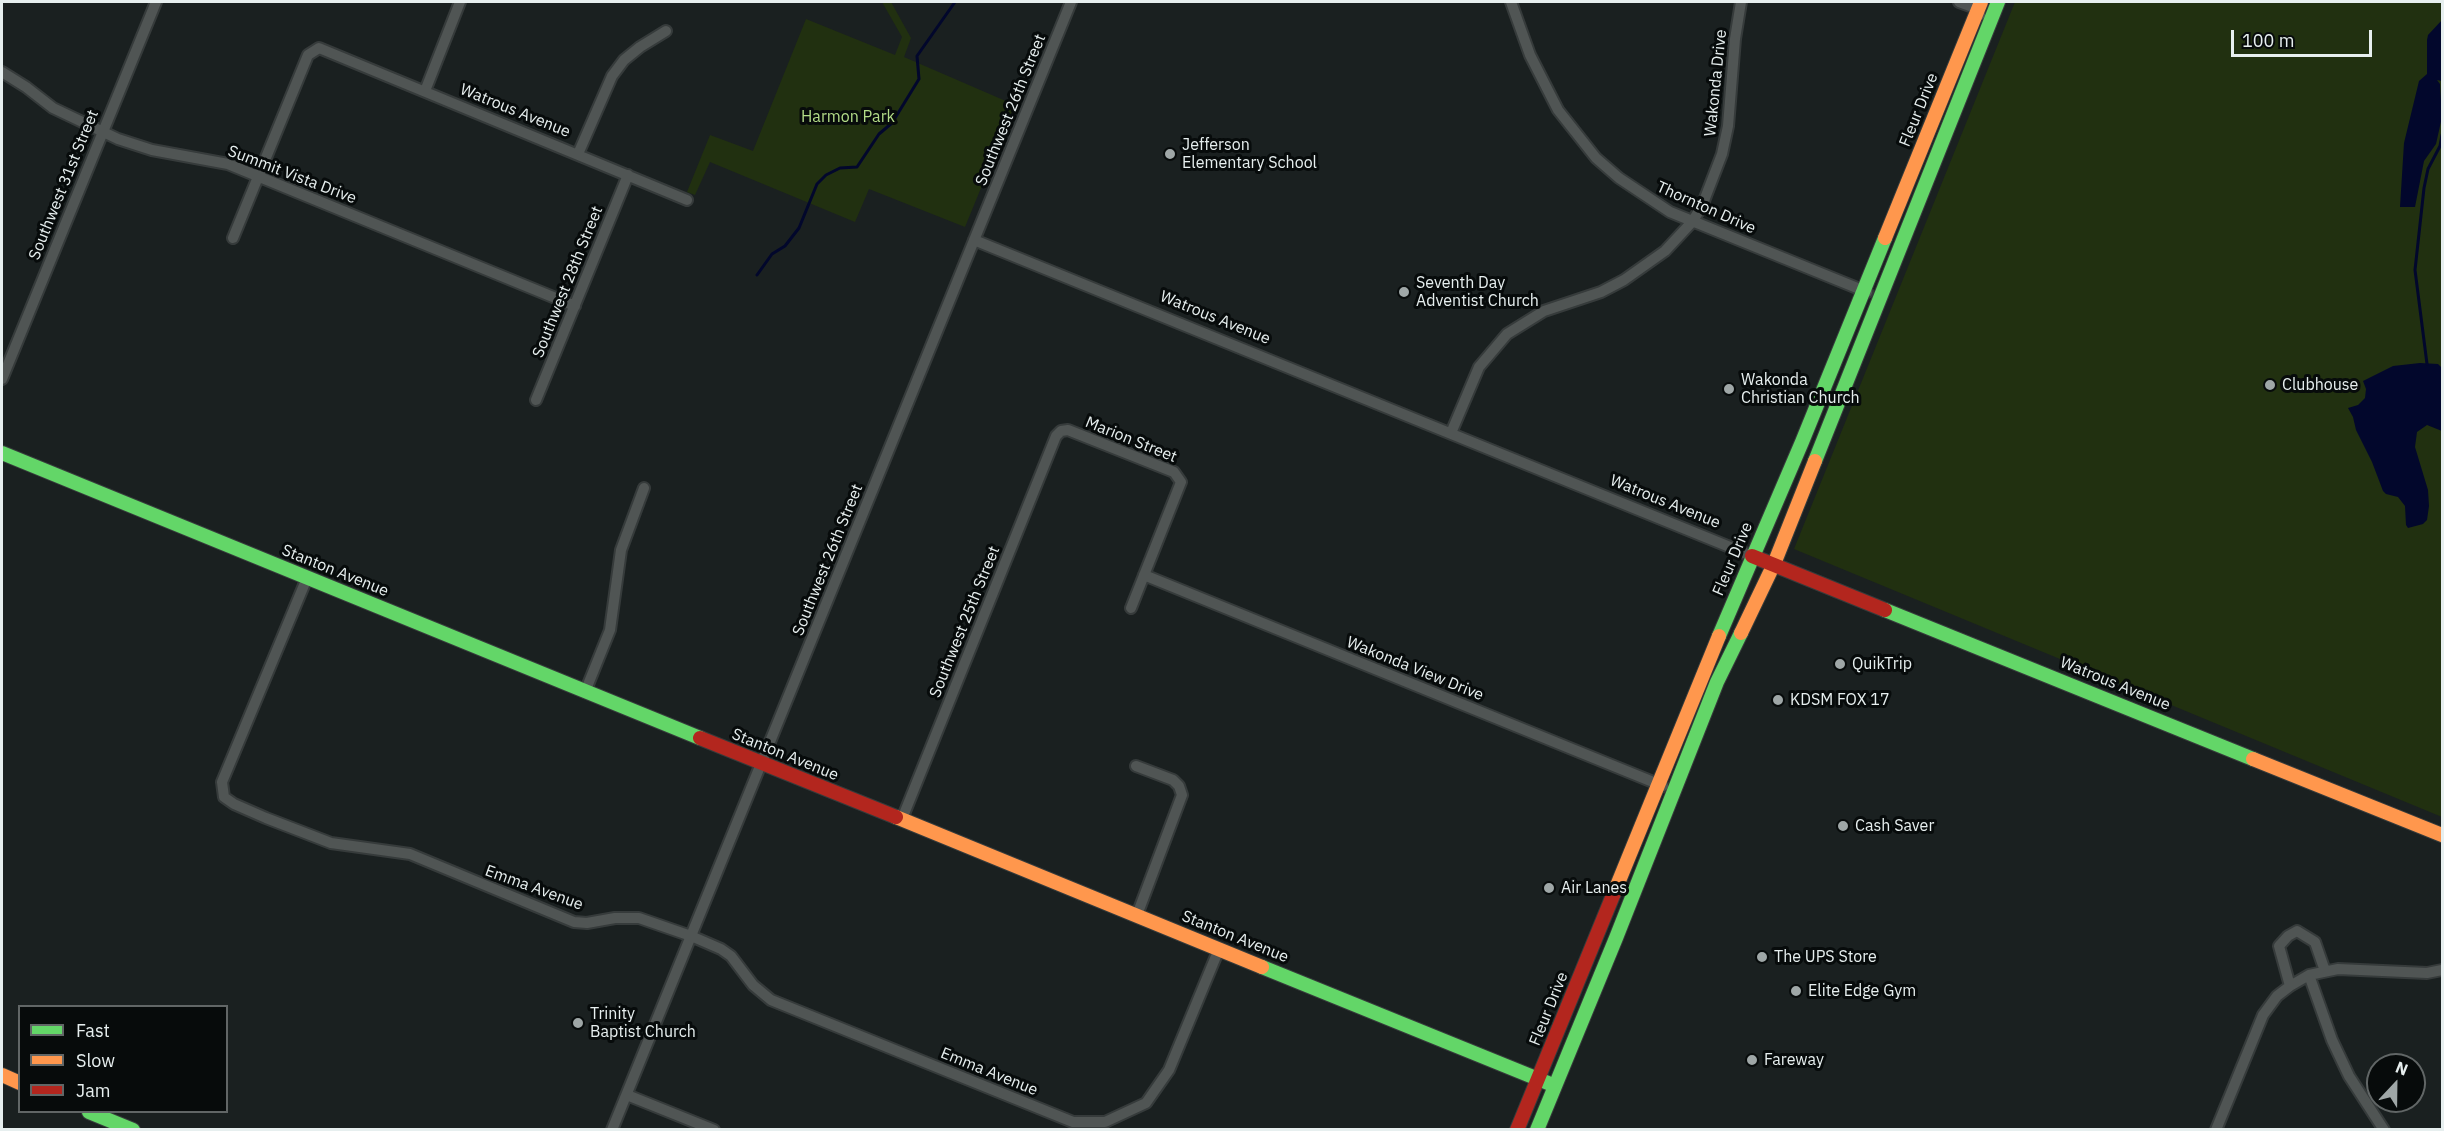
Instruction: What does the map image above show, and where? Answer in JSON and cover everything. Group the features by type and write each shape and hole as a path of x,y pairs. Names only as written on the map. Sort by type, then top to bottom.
{"main road":[{"name":"Fleur Drive","path":"1537,1130 1717,682 1774,564 1878,298 1998,2"},
{"name":"Fleur Drive","path":"1517,1130 1980,5"},
{"name":"Stanton Avenue","path":"2,453 1556,1086"},
{"name":"Watrous Avenue","path":"1752,555 2442,835"},
{"path":"2,1076 18,1082"},
{"path":"91,1113 133,1130"}],"street":[{"name":"Southwest 31st Street","path":"2,379 156,2"},
{"path":"424,91 460,2"},
{"name":"Southwest 26th Street","path":"612,1130 1071,2"},
{"name":"Thornton Drive","path":"1511,2 1542,83 1557,110 1575,135 1619,178 1654,203 1692,222 1878,298"},
{"name":"Wakonda Drive","path":"1451,433 1479,367 1507,334 1544,310 1585,298 1624,280 1665,251 1692,222 1706,198 1722,154 1728,126 1735,39 1741,2"},
{"path":"1959,2 1980,5 1986,32"},
{"path":"578,154 612,76 624,60 666,31"},
{"name":"Watrous Avenue","path":"259,176 308,55 319,48 687,200"},
{"name":"Summit Vista Drive","path":"2,72 53,108 134,146 202,158 259,176 575,306"},
{"name":"Southwest 28th Street","path":"536,400 628,175"},
{"path":"233,238 259,176"},
{"name":"Watrous Avenue","path":"974,240 1752,555"},
{"name":"Marion Street","path":"1056,435 1061,430 1068,430 1174,472 1181,482 1144,575"},
{"name":"Southwest 25th Street","path":"902,819 1056,435"},
{"path":"585,692 610,630 621,550 644,488"},
{"path":"1131,608 1144,575"},
{"name":"Wakonda View Drive","path":"1144,575 1675,790"},
{"name":"Emma Avenue","path":"307,578 222,782 224,797 255,814 331,843 410,854 563,918 587,923 615,918 639,918 691,936 731,956 753,985 771,1000 1072,1122 1105,1122 1146,1103 1169,1070 1219,949"},
{"path":"1136,766 1173,780 1179,786 1182,795 1137,915"},
{"path":"2290,986 2279,946 2288,936 2297,931 2315,942 2325,970"},
{"path":"2216,1130 2263,1015 2277,996 2290,986 2309,975 2325,970 2427,973 2442,970"},
{"path":"2309,975 2332,1041 2349,1076 2384,1130"},
{"path":"627,1095 714,1130"}],"green space":[{"name":"Harmon Park","path":"882,2 891,2 911,38 904,57 1015,105 965,227 869,189 855,222 710,162 695,195 687,192 710,135 753,151 806,19 895,55 902,37"},
{"path":"2015,2 2442,2 2442,817 1794,549"}],"water":[{"path":"2442,20 2442,81 2437,80 2440,84 2442,117 2436,144 2424,161 2415,207 2400,207 2404,143 2419,81 2427,74 2428,35"},
{"path":"2438,364 2442,368 2442,431 2427,425 2417,432 2415,447 2428,490 2429,506 2427,520 2423,524 2408,528 2405,506 2398,497 2383,491 2348,408 2358,405 2365,398 2366,389 2363,381 2393,366"}],"waterway":[{"path":"757,275 772,254 785,246 799,228 817,184 826,175 840,168 857,167 879,134 892,123 919,79 917,56 955,2"},
{"path":"2427,364 2415,270 2424,188 2428,169 2440,146 2442,135"}],"traffic: fast":[{"path":"1815,461 1998,2"},
{"path":"1719,636 1802,442 1885,238"},
{"path":"2,453 700,738"},
{"path":"1885,610 2253,759"},
{"path":"1537,1130 1717,682 1741,633"},
{"path":"1262,967 1548,1083"},
{"path":"91,1113 133,1130"}],"traffic: slow":[{"path":"1885,238 1981,2"},
{"path":"1741,633 1774,564 1815,461"},
{"path":"1614,893 1719,636"},
{"path":"2253,759 2442,835"},
{"path":"896,817 1262,967"},
{"path":"2,1075 18,1082"}],"traffic: jam":[{"path":"1752,556 1885,610"},
{"path":"700,738 896,817"},
{"path":"1517,1130 1614,893"}],"place":[{"name":"Jefferson Elementary School","path":"1170,154"},
{"name":"Seventh Day Adventist Church","path":"1404,292"},
{"name":"Clubhouse","path":"2270,385"},
{"name":"Wakonda Christian Church","path":"1729,389"},
{"name":"QuikTrip","path":"1840,664"},
{"name":"KDSM FOX 17","path":"1778,700"},
{"name":"Cash Saver","path":"1843,826"},
{"name":"Air Lanes","path":"1549,888"},
{"name":"The UPS Store","path":"1762,957"},
{"name":"Elite Edge Gym","path":"1796,991"},
{"name":"Trinity Baptist Church","path":"578,1023"},
{"name":"Fareway","path":"1752,1060"}]}
